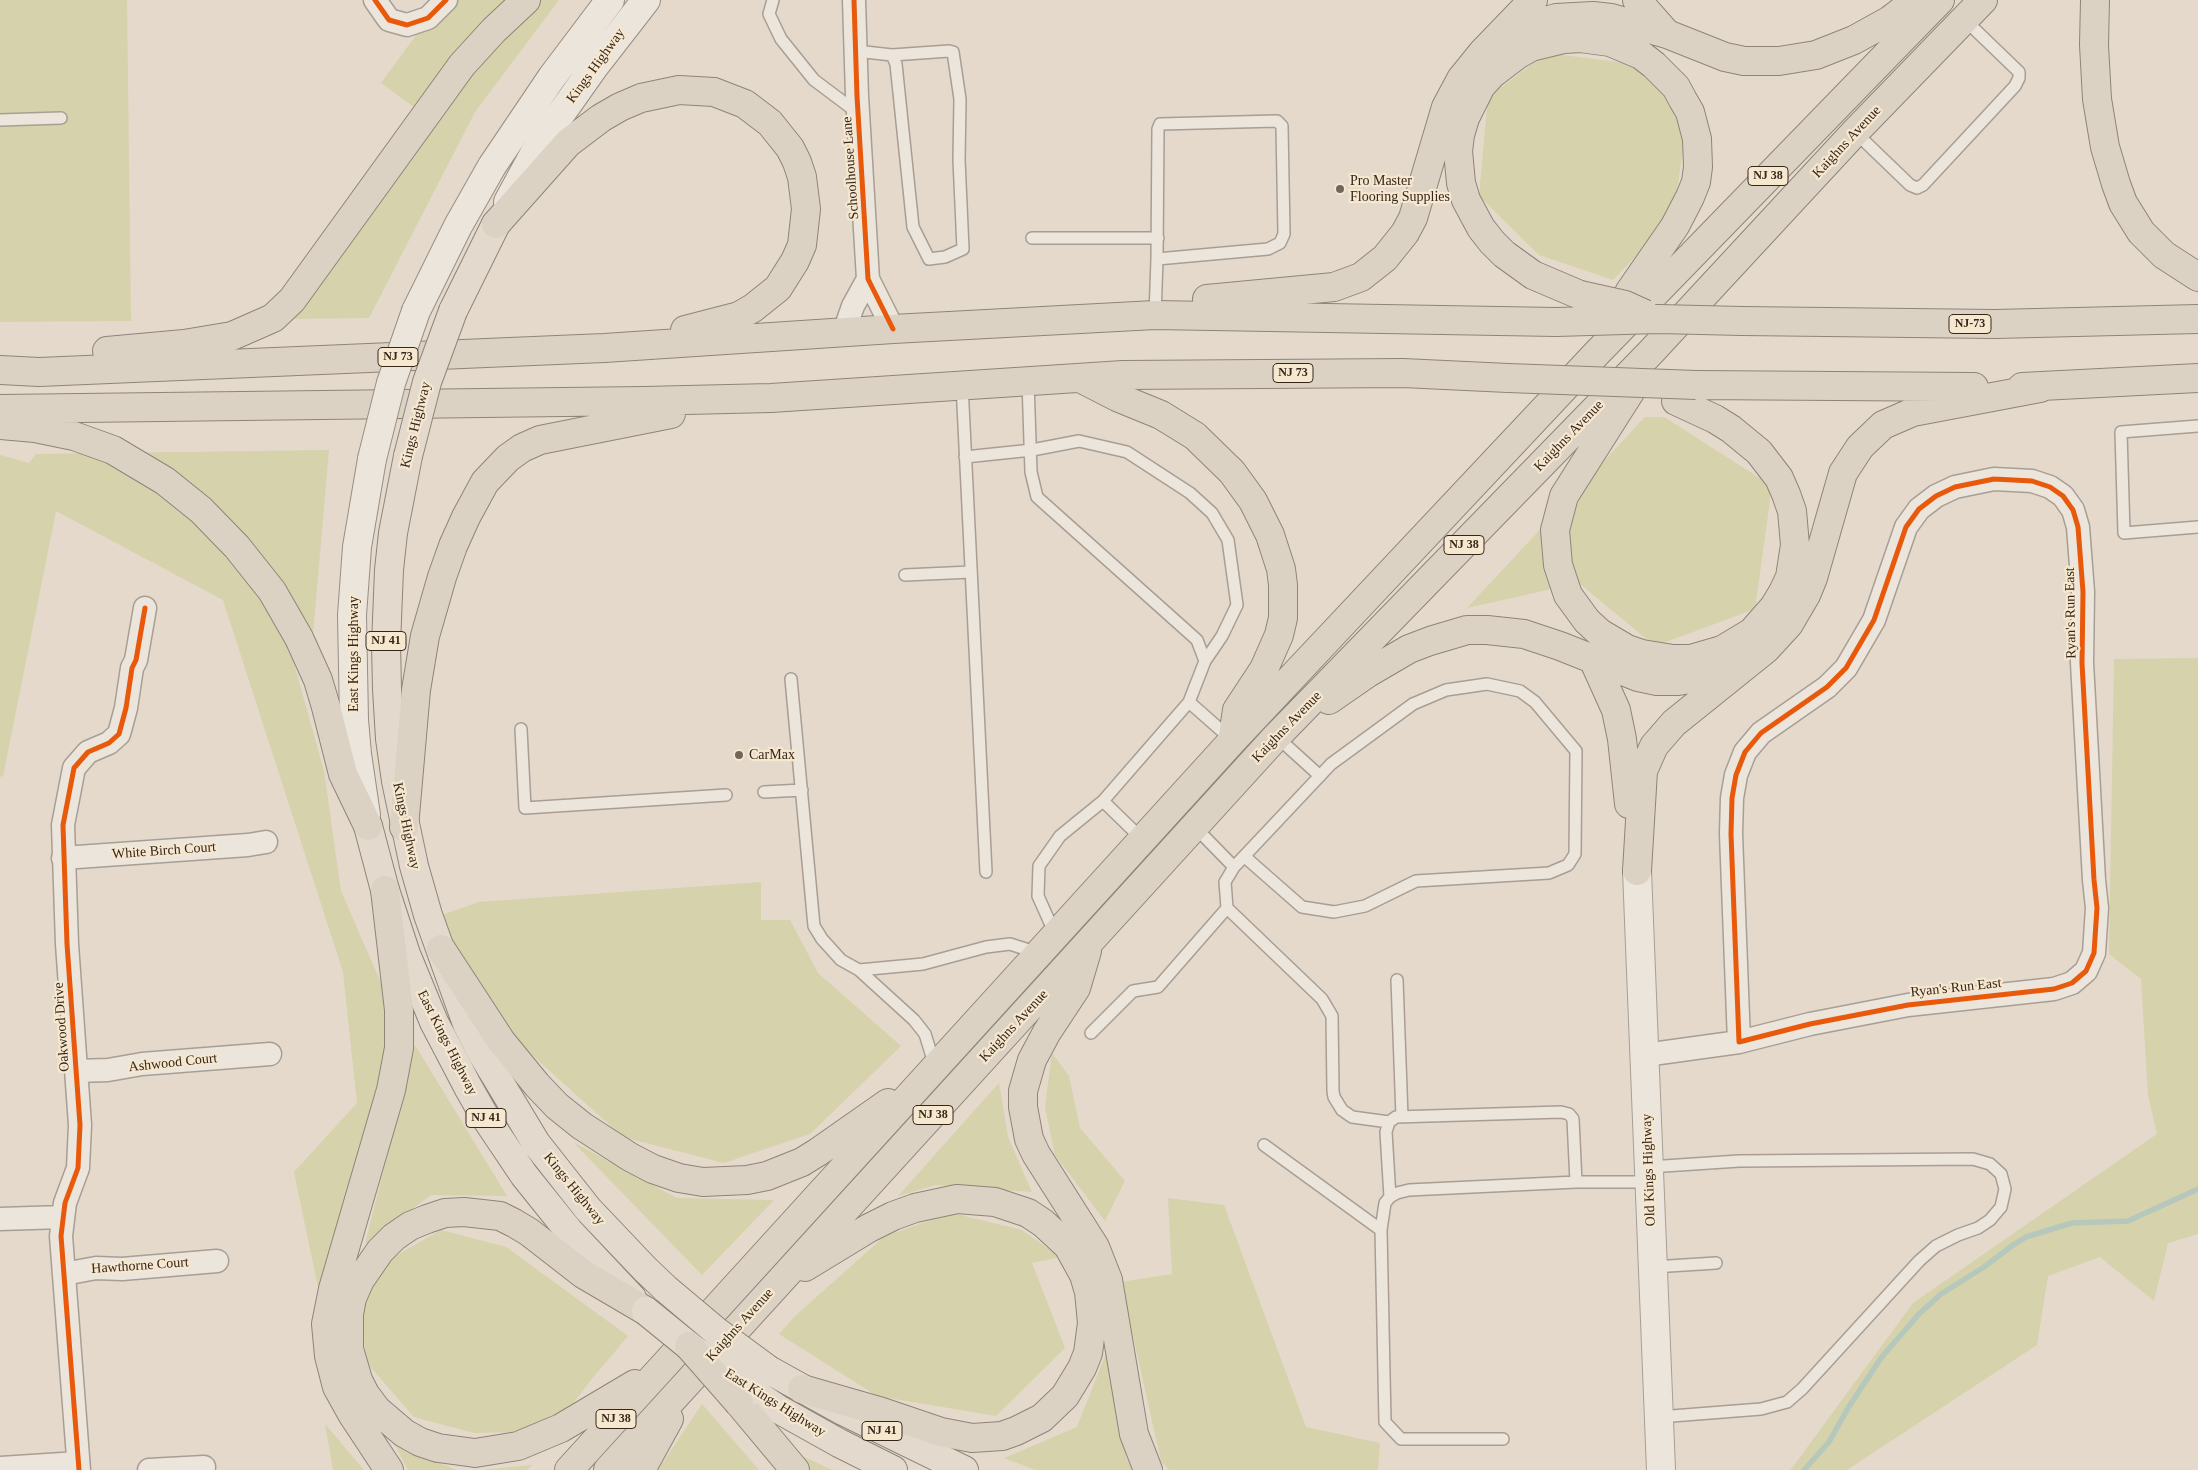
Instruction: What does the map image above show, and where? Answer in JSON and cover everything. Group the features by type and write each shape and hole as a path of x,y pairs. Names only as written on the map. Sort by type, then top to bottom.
{"highway":[{"path":"0,364 36,357 154,348 212,340 247,331 273,318 292,300 462,65 494,30 526,0"},
{"path":"1155,315 1203,300 1334,287 1354,280 1374,268 1396,246 1413,218 1446,107 1453,93 1471,65 1534,0"},
{"path":"1637,0 1667,34"},
{"path":"1494,41 1536,23 1573,16 1611,18 1667,34 1709,52 1744,60 1778,61 1816,55 1854,40 1890,20 1916,0"},
{"name":"Kaighns Avenue","path":"569,1470 1233,740 1597,353 1940,0"},
{"name":"Kaighns Avenue","path":"608,1470 1276,737 1651,352 1856,132 1983,0"},
{"path":"2095,0 2094,45 2097,99 2105,147 2123,203 2141,232 2164,255 2198,277"},
{"path":"1597,353 1630,291 1675,226 1687,204 1696,182 1697,138 1690,112 1676,87 1641,55 1610,42 1595,39 1564,38 1531,47 1492,74 1481,86 1465,118 1460,135 1458,167 1466,200 1481,228 1492,242 1504,254 1533,275 1580,295 1624,305 1658,319"},
{"path":"496,224 568,143 600,118 641,98 679,90 714,92 745,104 759,113 775,129 790,148 797,162 802,177 806,209 802,245 795,261 778,288 753,308 739,316 604,348"},
{"name":"NJ 73","path":"0,370 38,372 604,348 893,328 1155,315 1556,322 1658,319"},
{"name":"NJ-73","path":"1658,319 1994,324 2198,319"},
{"path":"1651,352 1625,401 1573,479 1564,496 1556,530 1556,548 1558,565 1568,595 1587,621 1612,642 1627,649 1642,654 1673,659 1691,658 1722,650 1752,632 1774,607 1784,592 1790,577 1795,545 1792,511 1779,478 1764,459 1731,429 1697,410 1686,393"},
{"name":"NJ 73","path":"0,409 771,398 1078,377 1340,373 1403,373 1607,382 1686,393"},
{"path":"1078,377 1117,397 1162,415 1195,436 1232,472 1253,501 1270,535 1281,568 1283,585 1282,618 1279,635 1264,669 1237,710 1233,740"},
{"path":"1686,393 2040,388 2198,378"},
{"path":"1637,871 1644,771 1654,746 1674,723 1779,638 1802,603 1813,578 1843,473 1860,446 1883,425 1912,412 2040,388"},
{"path":"404,827 416,690 425,636 442,576 453,546 477,497 497,468 522,448 557,436 771,398"},
{"path":"0,425 35,428 74,436 113,450 165,481 201,510 237,547 272,591 306,651 326,708 343,774 368,826"},
{"path":"1276,737 1389,660 1409,649 1449,634 1467,630 1524,634 1638,677 1657,681 1678,681 1714,675 1752,661"},
{"path":"1593,659 1612,698 1620,724 1637,871"},
{"path":"385,890 400,1010 398,1058 385,1114 333,1289 326,1324 329,1356 337,1387 352,1414 389,1470"},
{"path":"1089,944 1076,988 1047,1032 1032,1060 1023,1091 1023,1107 1029,1139 1036,1154 1095,1247 1108,1280 1134,1434 1148,1470"},
{"path":"441,949 500,1041 537,1086 557,1106 582,1126 630,1157 654,1169 679,1178 703,1182 747,1180 785,1170 818,1152 933,1071"},
{"path":"776,1285 869,1228 893,1216 915,1208 957,1199 995,1202 1011,1206 1028,1213 1043,1223 1068,1246 1084,1275 1089,1292 1091,1338 1082,1368 1074,1383 1055,1407 1042,1418 1016,1431 988,1438 972,1438 941,1432 882,1412 802,1389"},
{"path":"646,1311 583,1274 529,1232 507,1220 483,1213 446,1213 410,1226 380,1250 360,1280 352,1298 347,1331 349,1349 358,1380 365,1394 389,1422 420,1442 438,1448 475,1452 518,1446 540,1438 584,1416 662,1367"},
{"path":"689,1346 745,1397 795,1470"},
{"path":"641,1470 689,1381"}],"main road":[{"name":"Kings Highway","path":"372,459 391,383 416,311 458,226 492,166 552,77 610,0"},
{"name":"Kings Highway","path":"646,0 594,67 534,154 453,310 427,382 408,456 393,533 389,570 386,644 390,739 404,827 424,899 467,1024 483,1055 536,1143 588,1208 644,1269 666,1289 716,1331 769,1370 876,1428 964,1470"},
{"name":"East Kings Highway","path":"372,459 357,547 352,615 354,720 368,826 385,890 406,954 434,1022 486,1118 524,1175 569,1231 618,1284 646,1311 689,1346"},
{"name":"Old Kings Highway","path":"1637,871 1661,1470"},
{"name":"East Kings Highway","path":"745,1397 778,1409 839,1444 893,1470"}],"street":[{"path":"375,0 389,20 407,25 428,18 446,0"},
{"name":"Schoolhouse Lane","path":"854,0 858,112 868,279 893,328"},
{"path":"844,332 854,306 868,279"},
{"name":"Ryan's Run East","path":"1645,1055 1739,1042 1810,1024 1908,1004 2054,989 2072,983 2086,971 2094,953 2097,908 2082,663 2084,608 2080,546 2078,527 2073,510 2063,496 2050,487 2032,481 1994,479 1955,487 1936,496 1919,509 1906,527 1897,548 1884,596 1874,620 1846,668 1827,687 1761,733 1745,752 1735,782 1731,834 1739,1042"},
{"name":"Oakwood Drive","path":"79,1467 62,1236 65,1204 78,1168 80,1147 63,858 65,808 74,768 88,752 109,743 119,734 126,708 132,668 136,660 145,608"},
{"name":"White Birch Court","path":"63,858 248,845 266,842"},
{"name":"Ashwood Court","path":"76,1071 108,1070 142,1064 270,1054"},
{"path":"0,1219 63,1217"},
{"name":"Hawthorne Court","path":"64,1274 96,1268 122,1269 217,1261"},
{"path":"0,1468 79,1467"},
{"path":"150,1470 204,1467"}],"lane":[{"path":"773,0 769,14 781,39 814,80 858,112"},
{"path":"1856,132 1910,185 1917,188 1923,185 2015,86 2019,78 2019,72 1964,19"},
{"path":"856,51 892,55 953,52 960,99 959,160 963,250 945,258 929,259 913,227 896,64 892,55"},
{"path":"0,120 61,118"},
{"path":"1155,315 1157,259 1158,238 1158,130 1160,124 1277,121 1282,126 1284,234 1280,243 1268,248 1157,259"},
{"path":"1032,238 1158,238"},
{"path":"1028,381 1032,472 1037,497 1197,640 1205,661"},
{"path":"962,385 986,872"},
{"path":"2198,426 2121,432 2124,533 2198,527"},
{"path":"860,970 923,964 986,946 1010,944 1048,945 1038,896 1039,866 1060,836 1103,801 1189,702 1205,661 1222,636 1236,606 1228,540 1212,513 1190,493 1127,452 1079,441 1032,450 965,457"},
{"path":"905,575 971,572"},
{"path":"791,679 814,926 822,939 841,960 860,970 914,1020 925,1034 933,1071"},
{"path":"1091,1033 1133,990 1158,987 1227,908 1226,882 1234,867 1331,764 1413,704 1446,690 1487,684 1520,691 1535,702 1576,751 1575,854 1568,865 1550,874 1416,880 1365,906 1334,912 1302,907 1245,857"},
{"path":"1189,702 1233,740"},
{"path":"521,730 525,808 726,795"},
{"path":"1276,737 1320,776"},
{"path":"764,792 802,790"},
{"path":"1103,801 1144,840"},
{"path":"1194,826 1234,867"},
{"path":"1227,908 1315,992 1332,1016 1333,1091 1334,1098 1342,1110 1352,1118 1389,1122"},
{"path":"1397,980 1402,1117"},
{"path":"1390,1197 1386,1132 1389,1122 1396,1117 1561,1112 1569,1114 1573,1120 1576,1182"},
{"path":"1264,1145 1381,1230"},
{"path":"1503,1439 1401,1439 1385,1422 1381,1230 1385,1203 1390,1197 1409,1190 1576,1182 1649,1175 1739,1161 1973,1158 1990,1164 2001,1174 2005,1189 2001,1207 1990,1220 1978,1228 1958,1234 1936,1246 1919,1261 1832,1357 1787,1402 1760,1409 1659,1417"},
{"path":"1653,1267 1716,1263"}],"shaded area":[{"path":"0,0 127,0 131,321 0,322"},
{"path":"444,0 559,0 475,112 369,318 285,319 426,116 381,83 433,12"},
{"path":"1547,53 1643,65 1686,129 1674,211 1665,226 1613,280 1539,255 1479,196 1488,97"},
{"path":"1645,417 1664,417 1772,486 1755,609 1655,646 1579,583 1467,608"},
{"path":"329,450 313,634 291,653 324,771 341,891 384,990 394,1027 321,1302 294,1172 357,1103 343,972 223,600 56,511 3,776 0,777 0,455 29,463 36,454"},
{"path":"2198,658 2198,1234 2168,1243 2154,1301 2100,1257 2048,1276 2037,1345 1847,1470 1789,1470 1913,1303 2157,1134 2148,1095 2141,979 2109,954 2114,659"},
{"path":"761,882 761,920 790,920 818,973 901,1046 810,1134 724,1163 623,1137 501,1027 436,917 479,902"},
{"path":"415,1045 507,1196 431,1195 365,1244"},
{"path":"1052,1053 1069,1076 1080,1128 1125,1181 1105,1221 1055,1155 1045,1107"},
{"path":"999,1083 1008,1137 1032,1192 936,1185 898,1196"},
{"path":"573,1142 677,1198 774,1200 702,1275"},
{"path":"1168,1198 1224,1205 1306,1427 1380,1443 1378,1470 1169,1470 1161,1461 1121,1282 1172,1274"},
{"path":"952,1213 1022,1230 1060,1257 1032,1263 1065,1348 996,1416 877,1396 779,1334 795,1316 885,1236"},
{"path":"441,1230 506,1247 628,1336 571,1406 518,1432 474,1433 414,1417 366,1362 362,1310 383,1263"},
{"path":"1112,1338 1126,1458 1134,1470 1035,1470 1004,1458 1077,1427"},
{"path":"702,1404 759,1470 658,1470"},
{"path":"325,1424 364,1470 333,1470"},
{"path":"395,1445 457,1470 408,1470"},
{"path":"799,1455 833,1470 808,1470"},
{"path":"531,1465 527,1470 481,1470"}],"waterway":[{"path":"1804,1470 1829,1442 1848,1408 1881,1358 1919,1314 1941,1294 1984,1267 2026,1237 2072,1223 2128,1221 2198,1189"}],"cycle path":[{"path":"375,0 389,20 407,25 428,18 446,0"},
{"path":"854,0 857,96 868,279 893,329"},
{"path":"1994,479 2032,481 2050,487 2063,496 2073,510 2078,527 2083,592 2082,663 2097,908 2094,953 2086,971 2072,983 2054,989 1908,1005 1810,1024 1739,1042 1731,834 1732,798 1736,775 1745,752 1761,733 1827,687 1846,668 1874,620 1906,527 1919,509 1936,496 1955,487 1994,479"},
{"path":"79,1470 61,1236 65,1203 78,1168 80,1125 67,944 63,825 74,768 88,752 109,743 119,734 126,708 132,668 136,660 145,608"}],"place":[{"name":"Pro Master Flooring Supplies","path":"1340,189"},
{"name":"CarMax","path":"739,755"}]}
